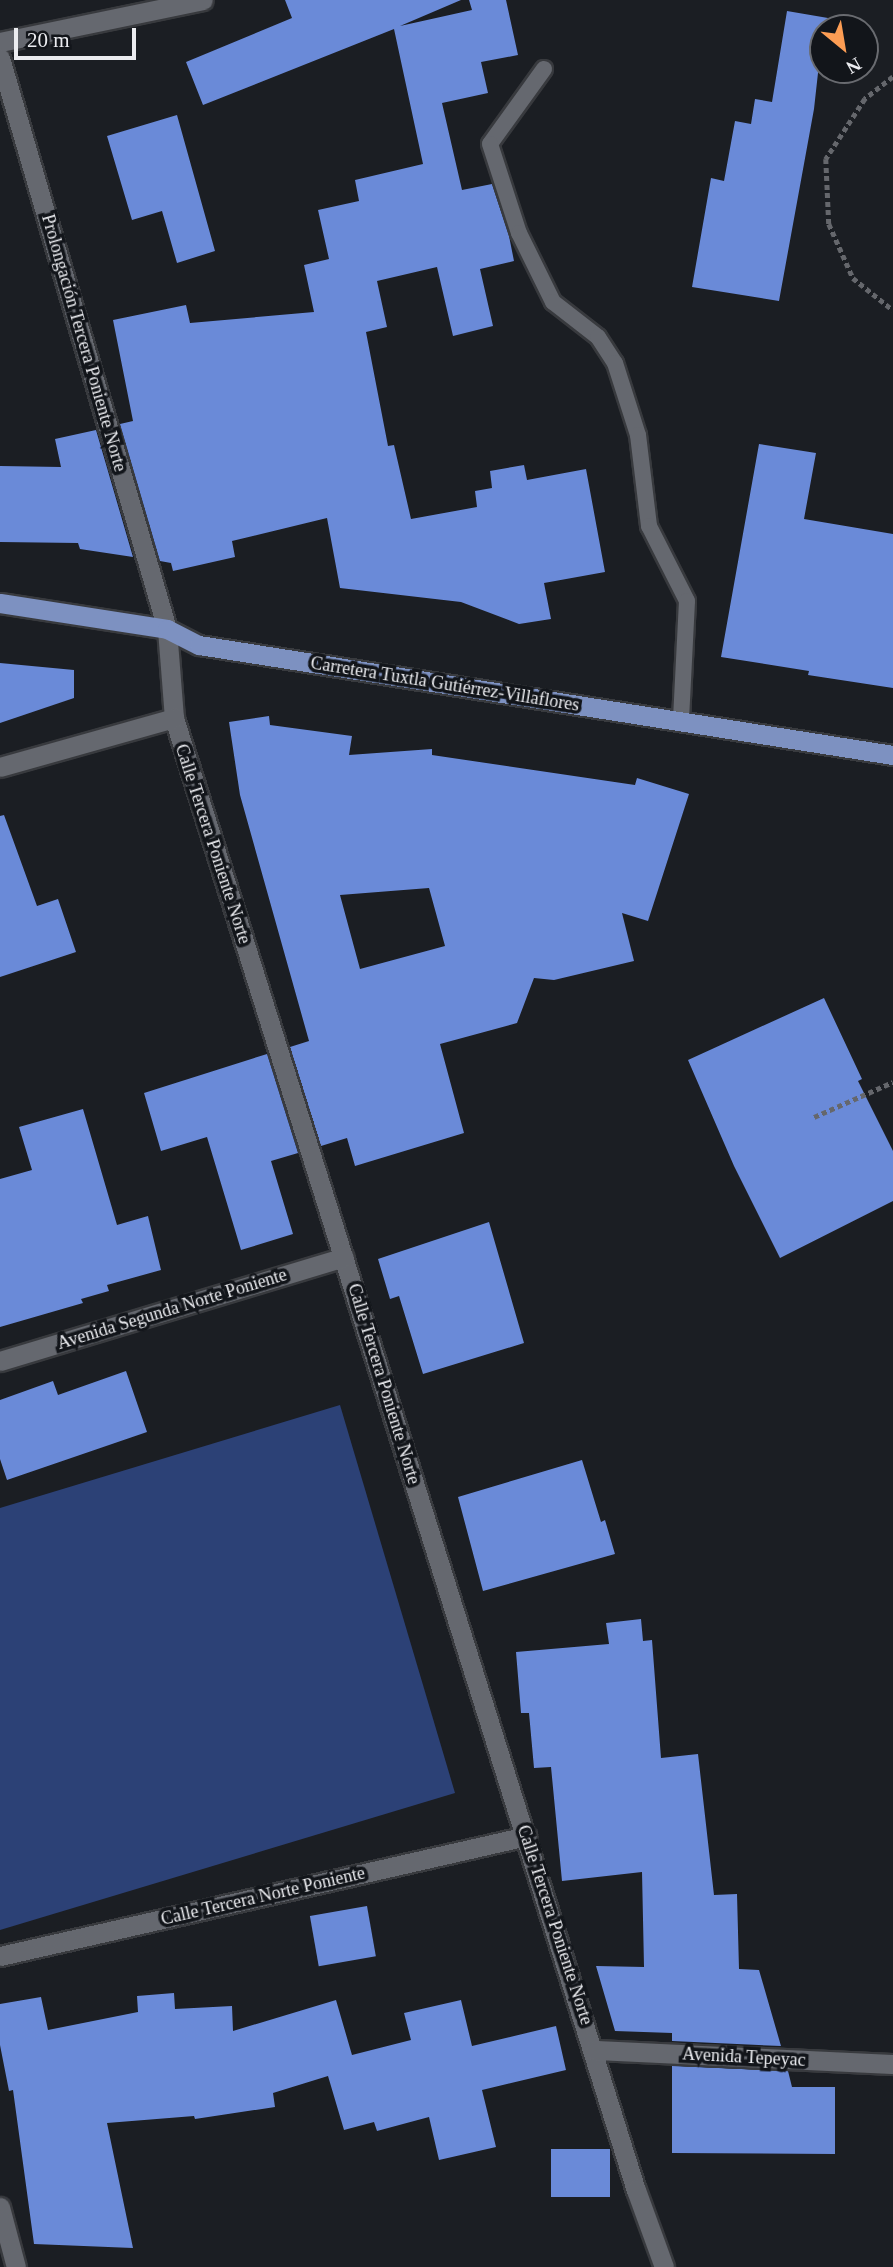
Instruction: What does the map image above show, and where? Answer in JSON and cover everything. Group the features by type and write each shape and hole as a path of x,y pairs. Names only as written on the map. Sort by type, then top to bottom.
{"main road":[{"name":"Carretera Tuxtla Gutiérrez-Villaflores","path":"0,603 167,629 199,645 893,755"}],"street":[{"path":"0,42 203,0"},
{"name":"Prolongación Tercera Poniente Norte","path":"0,58 167,629 174,718"},
{"path":"0,768 174,718"},
{"name":"Calle Tercera Poniente Norte","path":"174,718 595,2050 636,2190 664,2267"},
{"name":"Avenida Segunda Norte Poniente","path":"0,1361 344,1257"},
{"name":"Calle Tercera Norte Poniente","path":"0,1956 527,1836"},
{"name":"Avenida Tepeyac","path":"595,2050 893,2064"},
{"path":"0,2207 16,2267"}],"lane":[{"path":"544,69 490,144 519,233 553,302 598,337 615,363 638,435 649,526 687,601 681,721"}],"path":[{"path":"893,77 865,99 826,159 830,224 853,278 893,310"},
{"path":"814,1117 893,1082"}],"shaded area":[{"path":"340,1405 455,1793 0,1930 0,1508"}],"building":[{"path":"285,0 461,0 400,26 472,10 469,0 506,0 518,55 481,62 488,93 442,103 462,190 492,184 509,236 514,261 480,269 493,326 453,336 437,267 377,281 387,327 366,332 388,446 394,445 411,519 477,507 475,491 492,488 490,471 524,465 527,480 586,469 605,572 544,583 551,619 519,624 461,602 340,588 327,518 232,541 235,557 173,571 171,563 160,561 120,424 133,421 113,320 186,305 190,323 314,312 304,265 329,259 318,210 359,201 355,180 423,164 394,29 203,105 186,62 292,18"},
{"path":"787,11 809,15 809,84 817,84 779,301 692,287 711,178 724,181 735,121 751,124 755,99 772,102"},
{"path":"177,115 215,251 177,263 162,211 132,220 107,136"},
{"path":"96,430 133,557 80,549 78,543 0,542 0,466 61,467 55,439"},
{"path":"759,444 816,453 804,519 893,534 893,688 808,675 809,671 721,657"},
{"path":"0,663 74,670 74,698 0,723"},
{"path":"269,716 270,725 352,736 349,755 432,749 432,755 635,785 637,778 689,794 648,921 622,913 634,961 554,980 534,978 517,1023 440,1044 464,1133 355,1166 347,1138 321,1146 290,1047 309,1041 240,795 229,722","holes":["429,888 445,946 360,969 340,895"]},
{"path":"4,815 37,906 58,899 76,952 0,977 0,816"},
{"path":"824,998 862,1079 858,1081 893,1151 893,1201 780,1258 734,1166 688,1060"},
{"path":"267,1054 298,1153 271,1161 293,1234 241,1250 207,1137 161,1151 144,1093"},
{"path":"83,1109 117,1225 148,1216 161,1270 107,1285 109,1291 81,1299 83,1303 0,1327 0,1179 32,1170 19,1127"},
{"path":"489,1222 524,1343 423,1374 399,1296 390,1299 378,1259"},
{"path":"126,1371 147,1432 7,1480 0,1459 0,1400 53,1381 58,1395"},
{"path":"582,1460 601,1522 605,1520 615,1554 483,1591 458,1497"},
{"path":"641,1619 643,1641 652,1640 661,1758 698,1754 714,1895 737,1894 739,1969 759,1970 781,2046 672,2041 672,2033 615,2031 596,1966 644,1967 642,1872 562,1881 551,1767 534,1768 529,1713 521,1713 516,1652 609,1644 606,1623"},
{"path":"367,1906 376,1956 319,1966 310,1916"},
{"path":"174,1993 175,2009 232,2006 233,2031 336,2000 352,2055 411,2040 404,2013 461,2000 472,2046 556,2026 566,2070 482,2090 496,2147 439,2160 429,2117 377,2131 374,2122 344,2130 328,2076 273,2093 275,2107 195,2119 194,2116 107,2123 133,2248 34,2244 13,2090 9,2091 0,2045 0,2004 41,1997 48,2030 138,2012 137,1996"},
{"path":"672,2066 788,2071 792,2087 835,2087 835,2154 672,2153"},
{"path":"551,2149 610,2149 610,2197 551,2197"}]}
